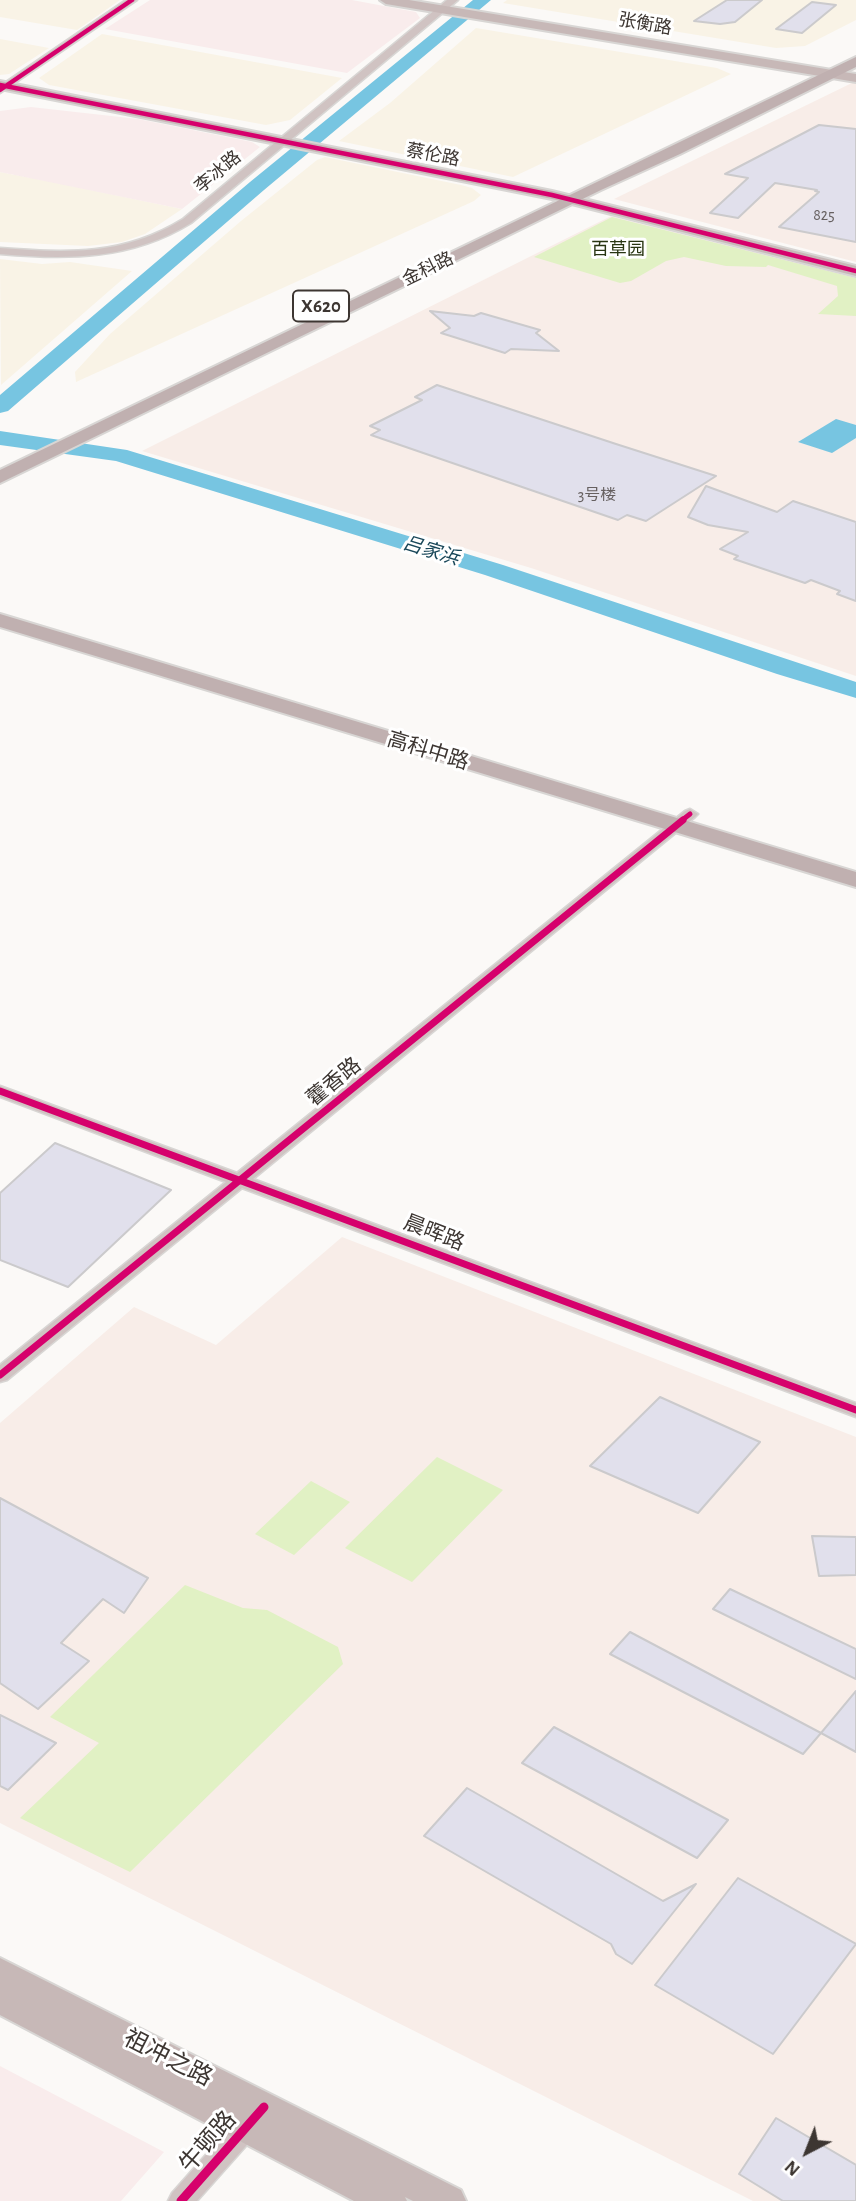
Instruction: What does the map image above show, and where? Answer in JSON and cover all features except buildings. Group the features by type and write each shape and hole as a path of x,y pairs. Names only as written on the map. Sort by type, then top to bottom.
{"main road":[{"name":"张衡路","path":"386,0 453,8"},
{"name":"张衡路","path":"407,0 856,76"},
{"name":"金科路","path":"0,461 564,196 675,151 822,71 856,48"},
{"name":"金科路","path":"822,71 856,61"},
{"name":"蔡伦路","path":"3,86 564,196 856,270"},
{"name":"金科路","path":"0,477 564,196"},
{"name":"高科中路","path":"0,605 684,820 856,880"},
{"name":"高科中路","path":"0,620 684,820 856,864"},
{"name":"祖冲之路","path":"0,1972 255,2117 389,2201"},
{"name":"祖冲之路","path":"0,1999 255,2117 448,2201"}],"street":[{"path":"3,86 132,0"},
{"name":"李冰路","path":"0,251 76,255 118,250 149,242 187,221 453,8"},
{"name":"藿香路","path":"0,1375 684,820"},
{"name":"晨晖路","path":"0,1090 856,1410"},
{"name":"牛顿路","path":"181,2201 255,2117"}],"shaded area":[{"path":"0,0 120,0 77,30 0,17"},
{"path":"150,0 352,0 416,12 420,18 347,73 105,29"},
{"path":"507,0 856,0 856,20 805,46 776,48 503,3"},
{"path":"476,28 717,68 731,74 513,177 339,141 390,103"},
{"path":"102,34 342,78 290,120 266,125 49,85 39,78"},
{"path":"0,39 49,48 9,74 0,75"},
{"path":"856,81 856,262 614,199"},
{"path":"31,107 138,119 252,142 260,147 182,209 0,172 0,111"},
{"path":"325,157 461,185 472,188 481,195 474,201 76,382 75,372 110,334 241,221 317,160"},
{"path":"0,172 182,209 145,234 122,242 88,246 0,242"},
{"path":"611,216 856,278 856,676 531,568 142,451"},
{"path":"0,259 42,264 70,262 132,271 1,385"},
{"path":"342,1237 856,1437 856,2201 753,2201 0,1823 0,1423 134,1307 216,1345"},
{"path":"0,2066 164,2152 121,2201 0,2201"}],"green space":[{"name":"百草园","path":"612,217 856,278 856,316 818,314 838,296 837,286 768,265 726,266 684,257 666,261 631,281 620,283 534,257"},
{"path":"437,1457 503,1490 412,1582 345,1548"},
{"path":"311,1481 350,1502 294,1555 255,1534"},
{"path":"185,1585 243,1608 267,1610 338,1647 343,1664 130,1872 20,1818 99,1743 50,1717"}],"water":[{"path":"836,419 856,425 856,438 832,453 798,442"}],"waterway":[{"path":"0,406 257,186 483,0"},
{"name":"吕家浜","path":"0,438 119,455 494,570 856,690"}],"cycle path":[{"path":"0,90 132,0"},
{"path":"0,85 552,195 856,271"},
{"path":"0,1375 690,814"},
{"path":"0,1091 856,1410"},
{"path":"181,2201 264,2107"}]}
